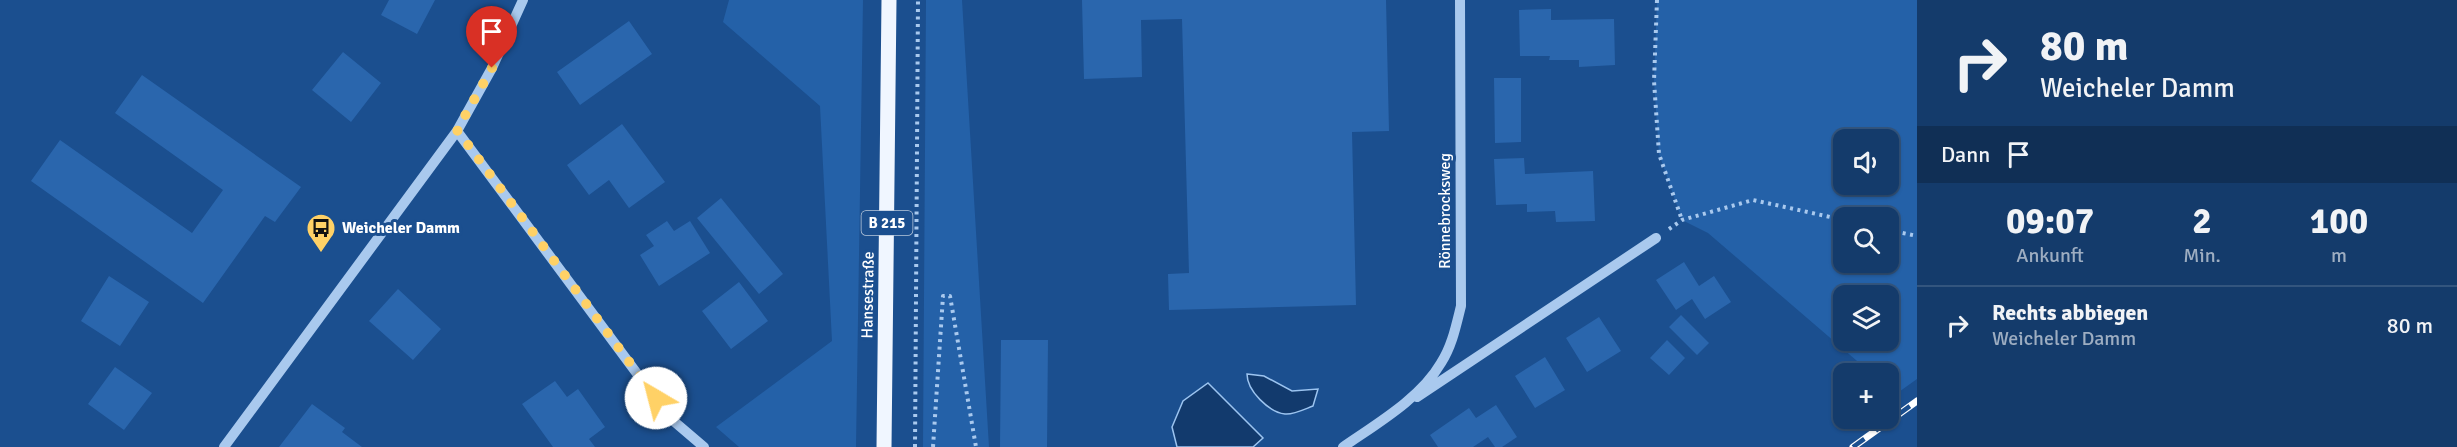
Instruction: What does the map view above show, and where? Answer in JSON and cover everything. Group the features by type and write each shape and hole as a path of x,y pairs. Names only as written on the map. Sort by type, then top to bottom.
{"main road":[{"name":"Hansestraße","path":"884,447 889,0"}],"street":[{"path":"224,447 457,130 492,68 523,0"},
{"name":"Rönnebrocksweg","path":"1404,405 1441,364 1454,336 1461,306 1460,0"},
{"path":"457,130 670,418 704,447"},
{"name":"Rönnebrocksweg","path":"1343,447 1656,238"}],"path":[{"path":"915,447 918,0"},
{"path":"1657,0 1654,81 1659,154 1682,220 1753,200 1833,218"},
{"path":"1899,232 1917,236"},
{"path":"933,447 943,296 950,296 976,447"}],"shaded area":[{"path":"729,0 863,0 856,447 739,447 716,427 832,341 820,106 723,22"},
{"path":"926,0 962,0 989,447 923,447"},
{"path":"1657,0 1917,0 1917,379 1899,392 1899,363 1859,363 1845,351 1899,351 1899,285 1833,285 1833,340 1708,233 1682,220 1659,154 1654,81"},
{"path":"1247,374 1264,376 1292,391 1318,389 1313,406 1288,414 1272,409 1255,394"},
{"path":"1208,383 1263,438 1253,447 1177,447 1172,427 1183,401"}],"building":[{"path":"389,0 435,0 417,34 381,15"},
{"path":"1082,0 1386,0 1389,131 1352,132 1356,305 1169,310 1168,274 1189,273 1182,19 1141,20 1142,77 1084,79"},
{"path":"1551,9 1551,20 1614,19 1615,65 1579,67 1579,60 1549,60 1550,56 1520,56 1519,10"},
{"path":"629,21 652,54 580,105 557,72"},
{"path":"343,52 381,83 351,122 312,90"},
{"path":"142,75 301,187 275,222 265,216 203,303 31,181 60,140 192,233 223,190 115,113"},
{"path":"1494,78 1521,78 1521,142 1495,143"},
{"path":"622,124 665,182 629,208 609,180 589,195 567,165"},
{"path":"1524,158 1525,174 1593,171 1595,221 1556,222 1555,211 1527,212 1527,204 1496,205 1494,159"},
{"path":"721,198 783,274 759,294 697,218"},
{"path":"667,221 674,231 690,221 710,253 659,286 640,255 654,246 646,235"},
{"path":"1684,262 1699,286 1714,276 1731,302 1705,319 1692,299 1676,310 1656,280"},
{"path":"109,276 149,302 120,346 81,321"},
{"path":"739,282 768,321 731,349 702,311"},
{"path":"398,289 441,329 413,360 369,321"},
{"path":"1681,315 1709,343 1697,355 1669,327"},
{"path":"1599,317 1621,351 1587,372 1566,338"},
{"path":"1001,340 1048,340 1047,447 1000,447"},
{"path":"1667,340 1685,358 1669,375 1650,358"},
{"path":"1545,357 1565,390 1535,408 1515,376"},
{"path":"115,367 152,393 124,430 88,404"},
{"path":"555,381 567,397 578,389 605,427 589,439 595,447 553,447 522,404"},
{"path":"312,404 345,428 342,432 362,447 279,447"},
{"path":"1496,405 1517,437 1502,447 1495,447 1488,437 1473,447 1438,447 1430,435 1469,408 1476,418"}],"railway":[{"path":"1853,447 1917,401"}],"place":[{"name":"Weicheler Damm","path":"321,254"}],"route":[{"path":"492,68 457,130 656,398"}]}
